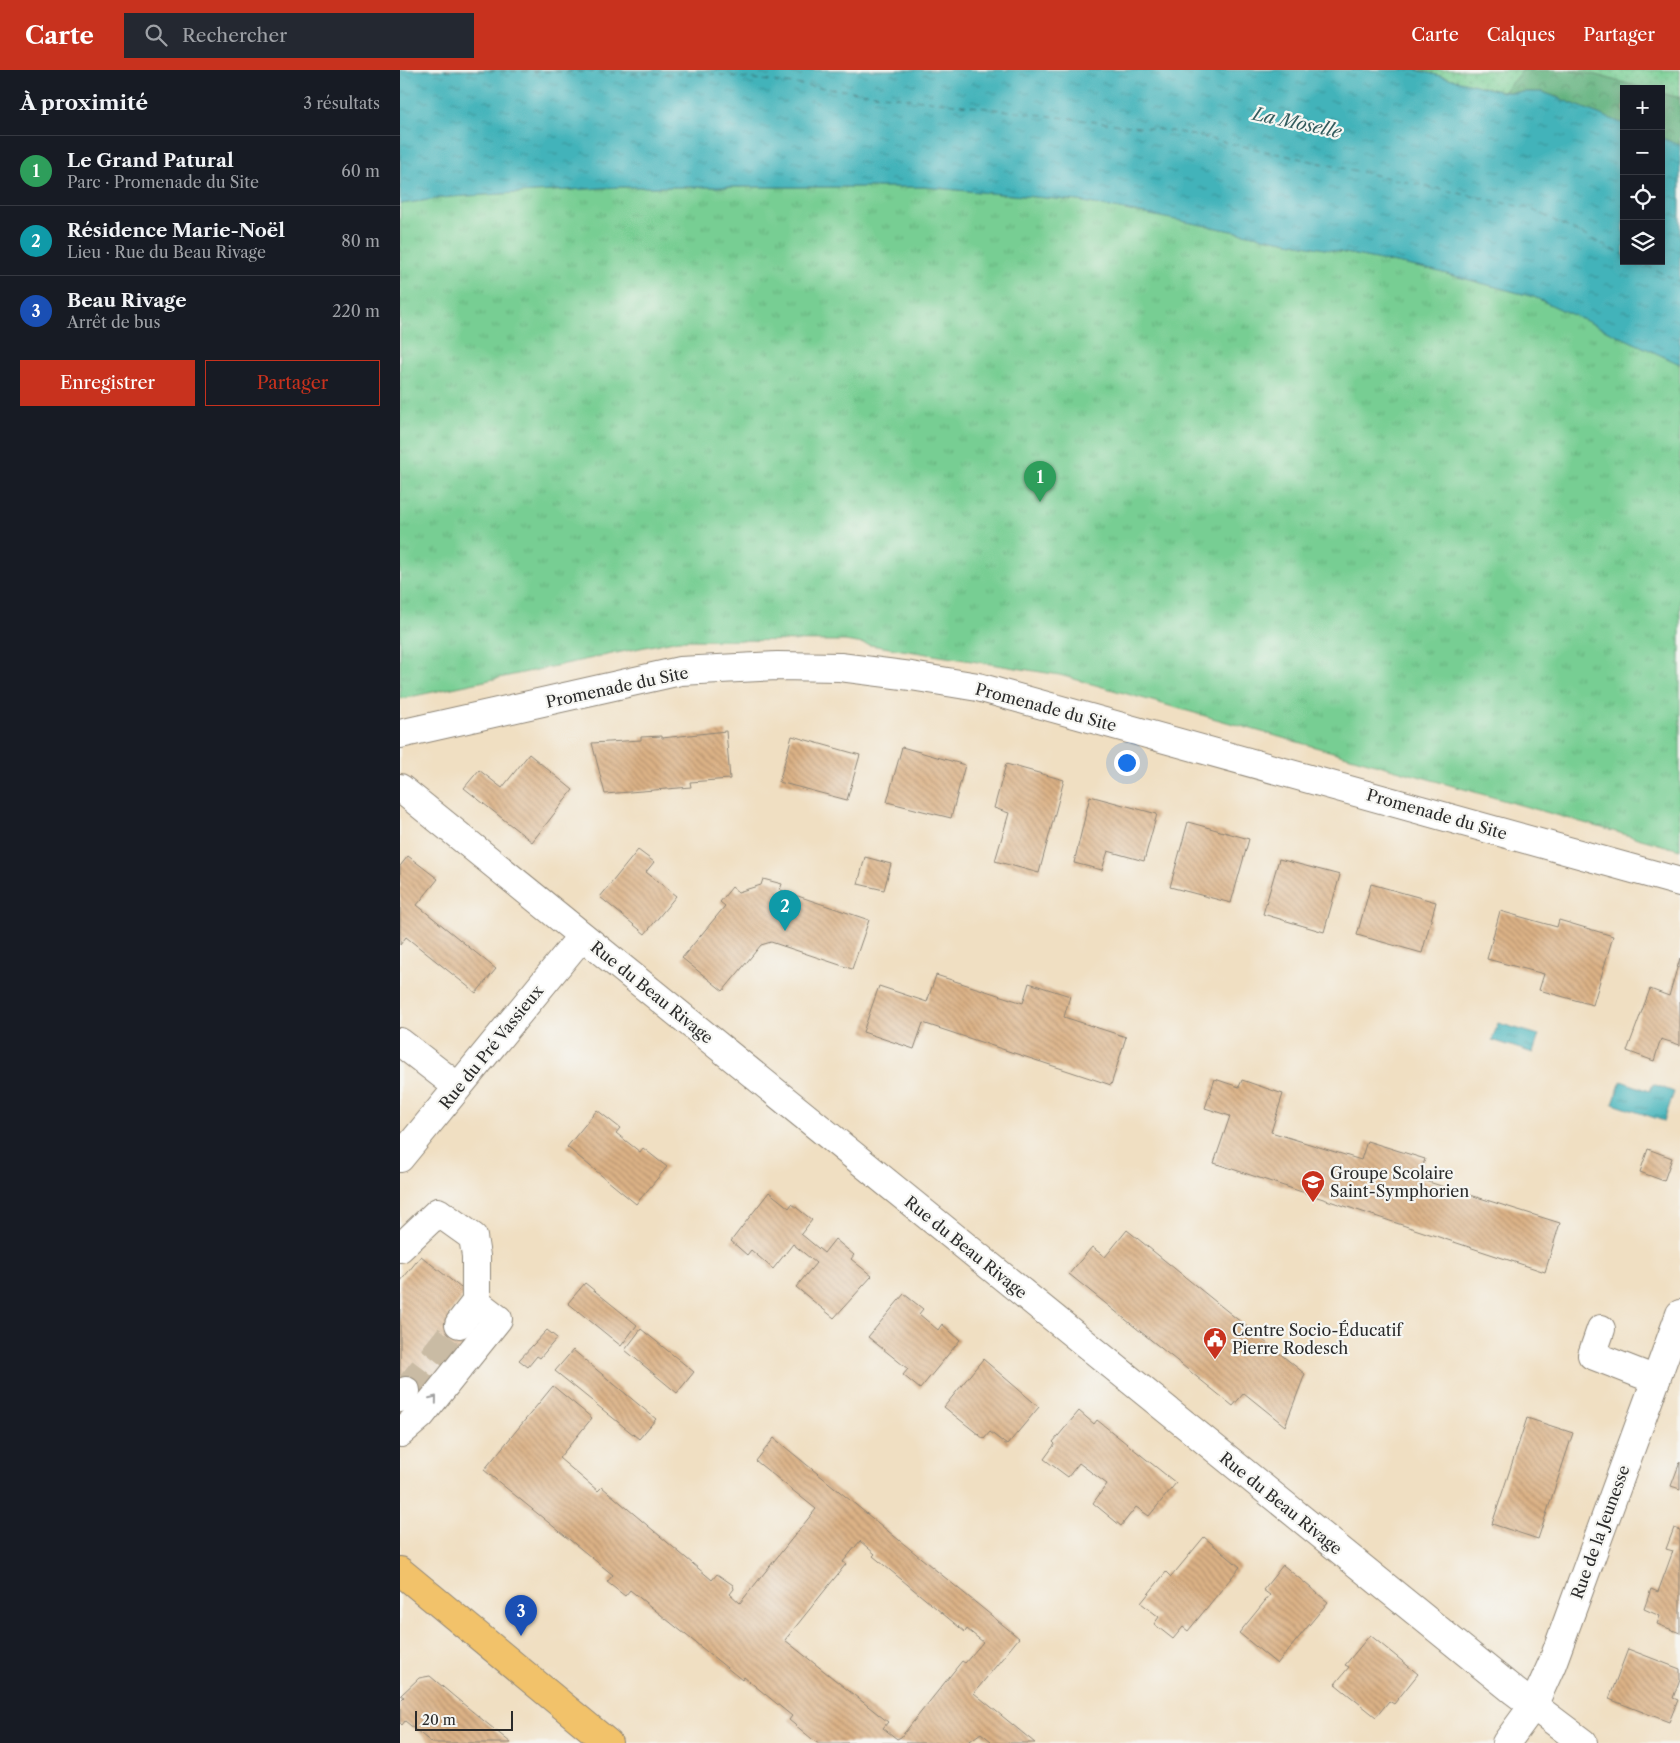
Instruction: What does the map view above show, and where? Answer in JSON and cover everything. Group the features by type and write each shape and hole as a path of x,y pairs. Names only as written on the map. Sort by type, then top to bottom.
{"main road":[{"path":"400,1571 608,1743"}],"street":[{"name":"Promenade du Site","path":"400,734 680,671 777,666 840,667 978,687 1680,882"},
{"name":"Rue du Beau Rivage","path":"400,788 1533,1706 1583,1743"},
{"name":"Rue du Pré Vassieux","path":"400,1158 582,936"},
{"path":"400,1042 458,1087"},
{"path":"400,1248 438,1212 472,1238 476,1256 476,1302 459,1324"},
{"path":"400,1433 421,1415 498,1319 476,1302"},
{"name":"Rue de la Jeunesse","path":"1506,1743 1533,1706 1552,1664 1680,1314"},
{"path":"1601,1329 1592,1355 1656,1380"}],"green space":[{"path":"1417,70 1523,70 1503,92"},
{"path":"1523,70 1565,70 1592,74 1632,85 1620,85 1620,122 1543,92 1503,92"},
{"path":"1565,70 1680,70 1680,98 1665,94 1665,85 1629,85"},
{"path":"1665,94 1680,98 1680,145 1665,139"},
{"path":"619,187 924,187 1079,201 1432,270 1534,297 1680,364 1680,850 1060,675 845,641 678,640 400,699 400,204 450,197"}],"water":[{"name":"La Moselle","path":"400,70 1417,70 1503,92 1543,92 1620,122 1620,265 1665,265 1665,139 1680,145 1680,364 1534,297 1432,270 1079,201 924,187 619,187 450,197 400,204"},
{"path":"1498,1023 1539,1035 1533,1053 1492,1040"},
{"path":"1621,1081 1650,1091 1653,1084 1674,1092 1664,1121 1613,1104"}],"building":[{"path":"726,731 730,779 690,782 691,787 605,794 592,743 641,740 641,737 662,736 662,738"},
{"path":"792,736 860,755 847,800 779,782"},
{"path":"902,747 965,765 951,818 887,802"},
{"path":"529,754 573,790 532,842 464,788 479,770 502,788"},
{"path":"1006,764 1064,780 1039,873 995,861 1009,813 994,808"},
{"path":"1090,796 1157,814 1144,861 1108,851 1102,870 1074,863"},
{"path":"1188,822 1249,839 1231,903 1170,887"},
{"path":"638,850 654,862 646,872 676,896 645,934 600,897"},
{"path":"408,856 438,879 417,905 496,969 476,993 406,937 400,945 400,866"},
{"path":"865,857 891,864 884,890 858,884"},
{"path":"1279,859 1340,875 1324,932 1263,914"},
{"path":"763,879 782,884 780,890 869,920 852,969 771,942 761,945 723,991 682,958 725,906 720,902 732,887 738,892 761,885"},
{"path":"1371,884 1436,902 1422,953 1357,935"},
{"path":"1500,911 1557,927 1559,920 1613,936 1593,1005 1539,990 1544,974 1487,959"},
{"path":"1680,958 1680,1045 1661,1039 1654,1061 1627,1051 1650,989 1669,996"},
{"path":"936,975 1023,1003 1029,983 1070,996 1064,1017 1126,1037 1111,1085 923,1023 914,1049 863,1032 879,986 927,1002"},
{"path":"1215,1079 1239,1087 1242,1080 1283,1094 1271,1132 1361,1160 1367,1141 1425,1159 1419,1179 1560,1223 1545,1272 1214,1163 1230,1116 1205,1108"},
{"path":"597,1110 620,1128 616,1133 640,1152 643,1148 667,1167 636,1204 567,1147"},
{"path":"1648,1149 1672,1158 1664,1181 1640,1172"},
{"path":"769,1192 789,1208 792,1204 812,1220 801,1234 824,1253 835,1239 854,1255 851,1259 872,1276 834,1318 796,1287 816,1263 793,1244 773,1269 751,1250 747,1255 731,1241"},
{"path":"1127,1230 1305,1374 1285,1426 1244,1393 1233,1406 1069,1274 1092,1247 1105,1257"},
{"path":"421,1256 466,1292 448,1315 473,1335 419,1401 400,1386 400,1282"},
{"path":"585,1283 637,1325 621,1346 568,1303"},
{"path":"904,1294 923,1309 919,1314 938,1330 942,1324 960,1340 920,1389 903,1375 908,1369 868,1337"},
{"path":"641,1329 694,1372 677,1393 625,1350"},
{"path":"547,1330 557,1338 540,1358 537,1356 528,1367 519,1360"},
{"path":"573,1350 656,1419 639,1439 555,1371"},
{"path":"983,1359 1039,1407 1007,1445 990,1432 984,1439 944,1407"},
{"path":"553,1386 592,1418 559,1458 598,1491 602,1487 712,1580 717,1574 733,1585 734,1589 730,1594 740,1603 816,1509 756,1461 774,1438 1019,1638 974,1693 1035,1743 989,1743 991,1741 981,1733 967,1743 817,1743 789,1720 792,1716 744,1677 742,1680 630,1590 625,1596 607,1582 613,1575 484,1470","holes":["860,1541 875,1554 873,1556 965,1632 967,1629 983,1642 965,1663 962,1661 901,1737 897,1739 883,1728 888,1722 785,1640 846,1564 843,1562"]},
{"path":"1079,1411 1094,1424 1097,1420 1176,1483 1149,1516 1136,1507 1121,1526 1093,1503 1107,1484 1079,1463 1068,1477 1044,1459 1055,1444 1053,1442"},
{"path":"1527,1418 1573,1433 1538,1539 1492,1524"},
{"path":"1680,1462 1680,1489 1671,1486"},
{"path":"1674,1528 1680,1530 1680,1633 1657,1624 1660,1616 1644,1609 1651,1589 1658,1592 1673,1551 1666,1549"},
{"path":"1204,1537 1240,1567 1188,1631 1183,1627 1173,1639 1154,1624 1159,1617 1141,1603 1166,1572 1171,1577"},
{"path":"1283,1565 1328,1602 1277,1664 1239,1633 1270,1595 1263,1590"},
{"path":"1370,1635 1418,1674 1394,1704 1389,1701 1376,1717 1335,1684 1349,1667 1345,1665"},
{"path":"1628,1649 1680,1669 1680,1679 1673,1698 1678,1700 1669,1722 1609,1699"},
{"path":"430,1676 511,1743 432,1743 405,1721 402,1725 400,1723 400,1701 404,1697 401,1695 419,1678"}],"ferry route":[{"path":"423,70 714,74 1178,132 1531,209 1620,253"},
{"path":"1645,265 1680,282"}],"tunnel":[{"path":"406,1391 459,1324"}],"place":[{"name":"Le Grand Patural","path":"1040,502"},
{"name":"Résidence Marie-Noël","path":"785,931"},
{"name":"Groupe Scolaire Saint-Symphorien","path":"1313,1203"},
{"name":"Centre Socio-Éducatif Pierre Rodesch","path":"1215,1360"},
{"name":"Beau Rivage","path":"521,1636"}]}
